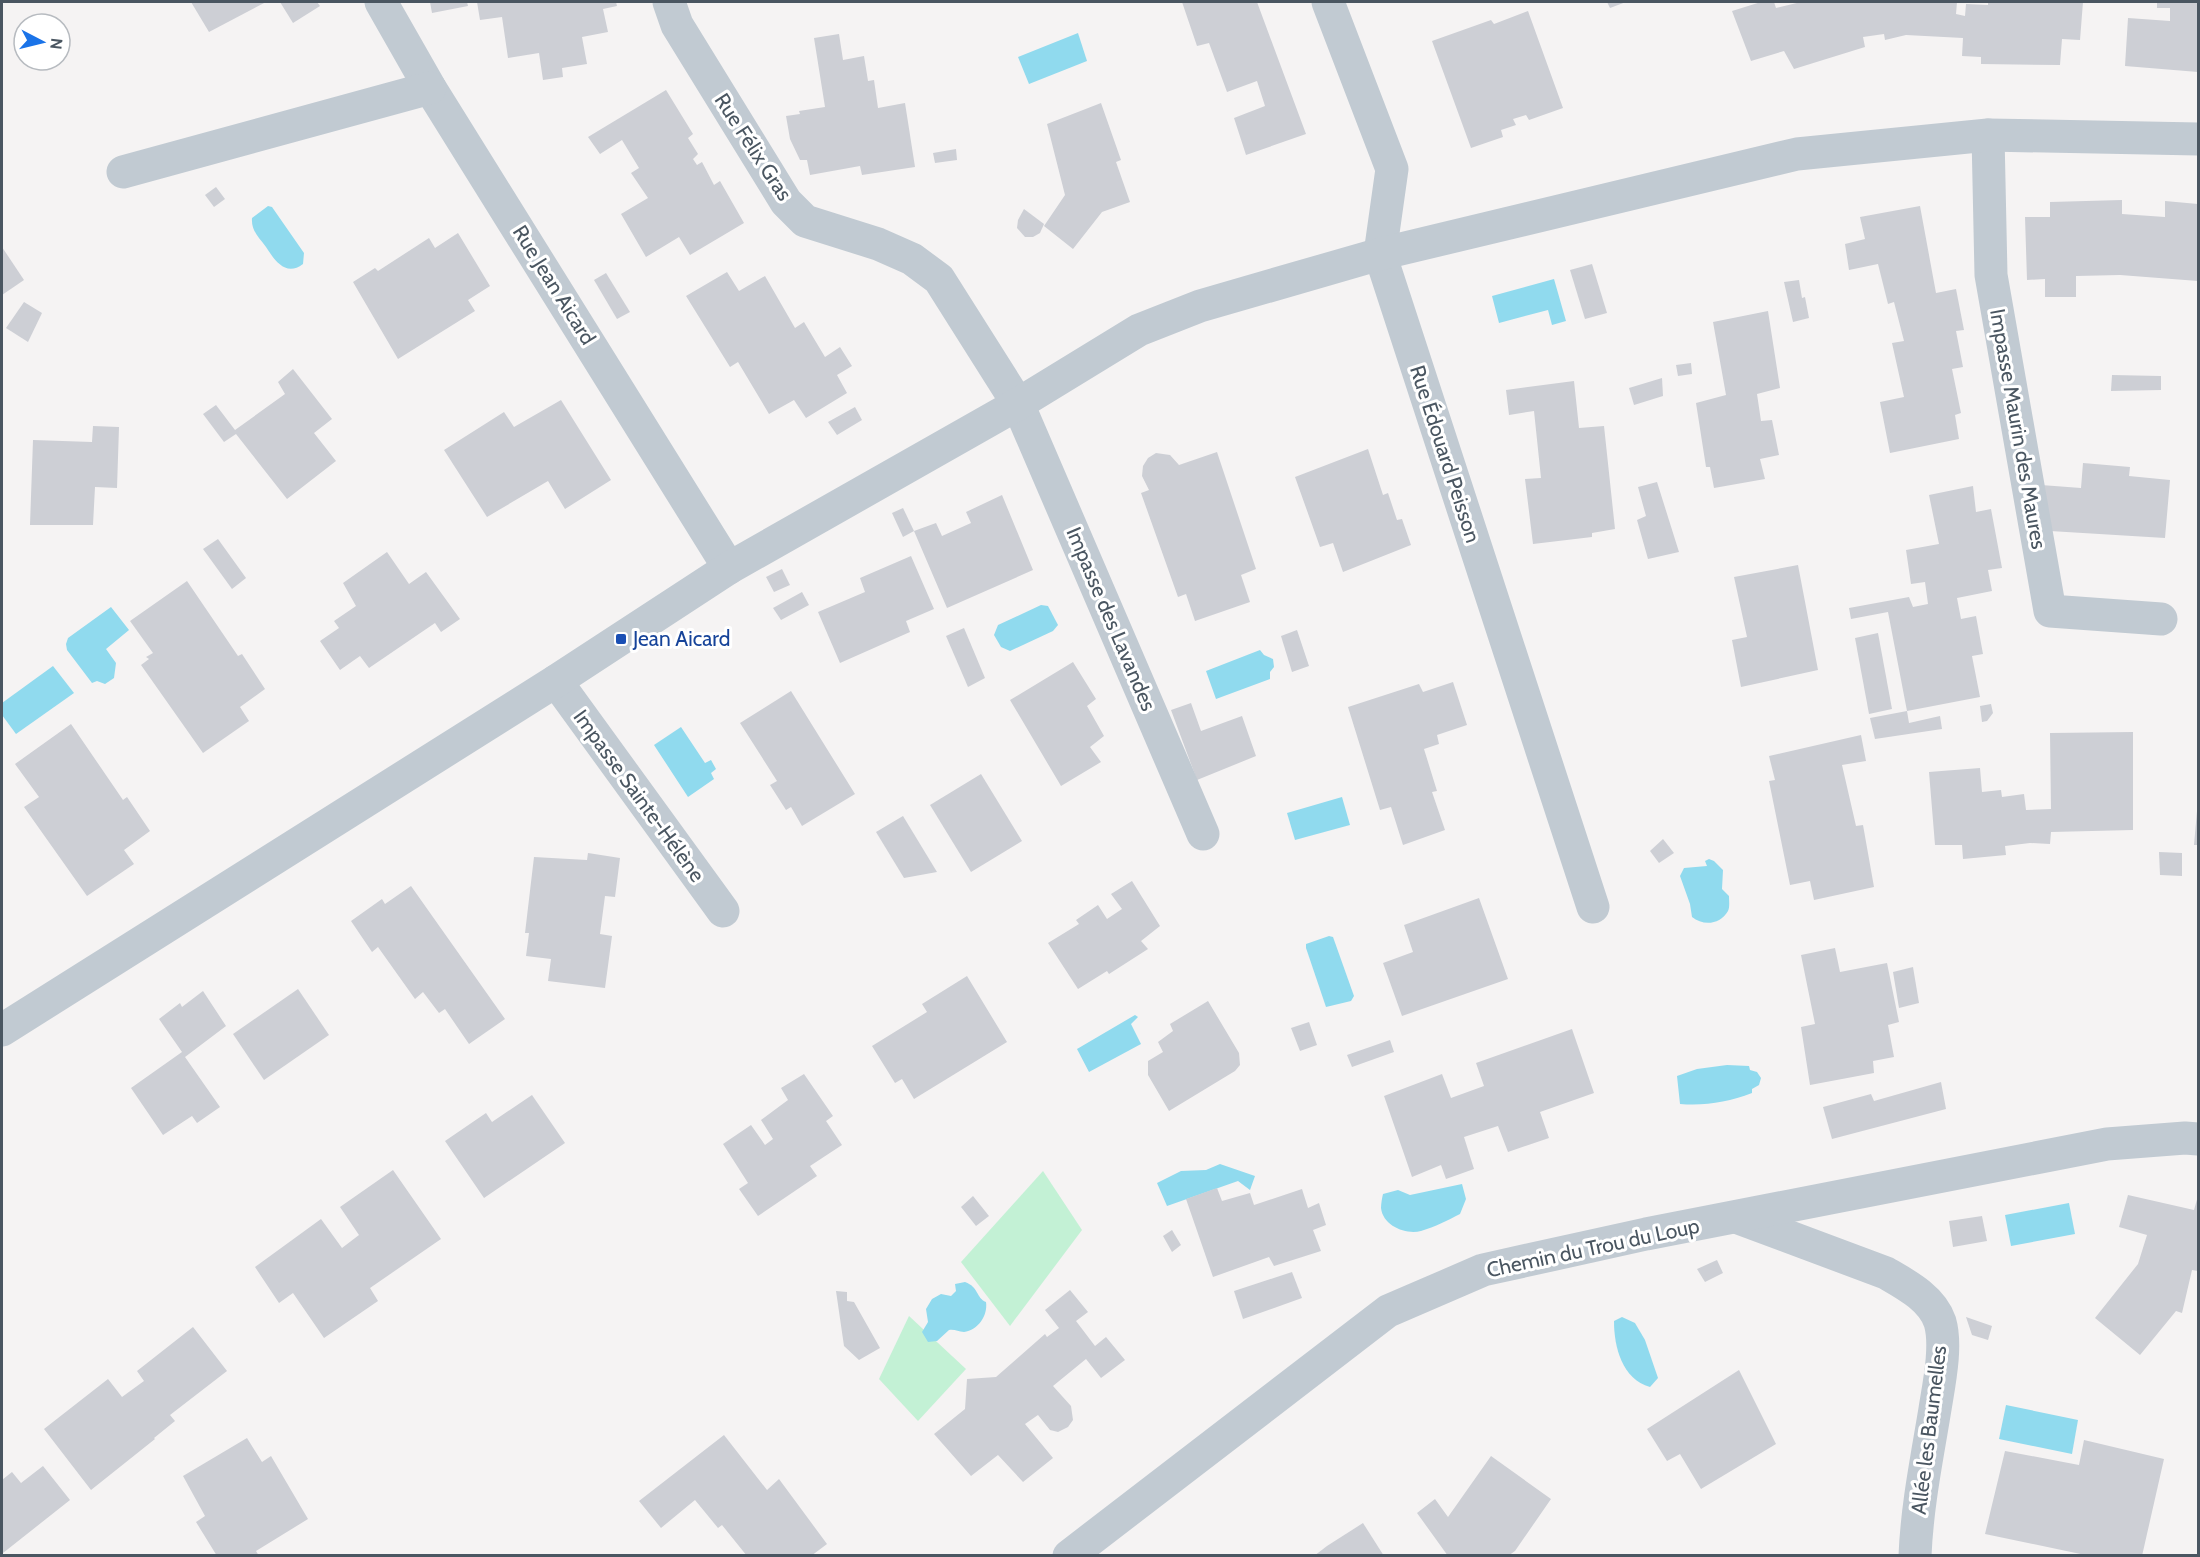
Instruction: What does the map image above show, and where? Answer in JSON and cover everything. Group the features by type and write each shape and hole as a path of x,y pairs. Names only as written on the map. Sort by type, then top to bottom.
{"street":[{"name":"Rue Jean Aicard","path":"381,2 430,88 729,568"},
{"name":"Rue Félix Gras","path":"669,2 677,25 786,202 805,221 878,244 912,259 939,279 1018,404"},
{"name":"Rue Édouard Peisson","path":"1328,2 1392,169 1380,254 1593,907"},
{"path":"123,172 430,88"},
{"path":"2,1030 556,681 729,568 1018,404 1139,330 1200,306 1380,254 1797,154 1988,135 2199,139"},
{"name":"Impasse Maurin des Maures","path":"1988,135 1991,275 2050,611 2161,619"},
{"name":"Impasse des Lavandes","path":"1018,404 1203,834"},
{"name":"Impasse Sainte-Hélène","path":"556,681 723,911"},
{"name":"Chemin du Trou du Loup","path":"1069,1556 1388,1311 1483,1270 1646,1234 2108,1143 2199,1139"},
{"name":"Allée les Baumelles","path":"1736,1217 1886,1273 1907,1285 1924,1299 1939,1320 1942,1341 1938,1387 1916,1528 1915,1556"}],"green space":[{"path":"1043,1171 1082,1230 1010,1326 961,1262"},
{"path":"909,1316 966,1369 918,1421 879,1379"}],"water":[{"path":"1078,33 1087,61 1029,84 1018,57"},
{"path":"268,206 272,207 304,253 303,264 297,268 286,268 277,262 254,230 252,218"},
{"path":"1554,279 1566,321 1552,325 1548,310 1499,323 1492,296"},
{"path":"1041,605 1048,606 1058,625 1053,631 1010,651 1001,647 994,635 998,625"},
{"path":"111,607 129,630 106,649 116,663 114,678 105,684 97,681 92,683 67,650 66,644 68,638"},
{"path":"1260,650 1264,655 1273,659 1274,667 1270,672 1270,679 1216,699 1206,671"},
{"path":"53,666 74,693 16,734 2,715 2,703"},
{"path":"681,727 705,763 711,760 716,769 711,773 714,779 688,797 654,745"},
{"path":"1342,797 1350,825 1295,840 1287,813"},
{"path":"1709,859 1723,870 1722,889 1729,896 1729,906 1725,916 1721,919 1706,923 1692,917 1680,876 1684,868 1707,866 1705,861"},
{"path":"1329,936 1333,937 1354,996 1351,1001 1326,1007 1306,944"},
{"path":"1135,1015 1138,1017 1131,1024 1141,1044 1089,1072 1077,1049"},
{"path":"1727,1065 1749,1066 1750,1070 1757,1072 1761,1078 1759,1085 1752,1089 1752,1093 1726,1101 1708,1104 1680,1104 1677,1076 1697,1069"},
{"path":"1220,1164 1255,1176 1250,1190 1238,1181 1167,1206 1157,1183 1181,1171 1206,1170"},
{"path":"1462,1184 1466,1199 1460,1214 1431,1228 1415,1232 1402,1230 1386,1220 1383,1214 1381,1208 1383,1194 1398,1190 1410,1195"},
{"path":"2069,1203 2075,1234 2011,1246 2005,1215"},
{"path":"965,1282 970,1284 980,1298 986,1302 981,1322 969,1331 949,1330 937,1341 928,1342 922,1332 928,1322 926,1309 932,1299 941,1294 951,1296 956,1291 955,1284"},
{"path":"1622,1317 1635,1323 1645,1340 1658,1378 1650,1387 1633,1377 1626,1369 1618,1351 1614,1321"},
{"path":"2006,1405 2078,1420 2072,1454 1999,1439"}],"building":[{"path":"191,2 266,2 209,32"},
{"path":"280,2 317,2 320,6 293,23"},
{"path":"430,2 467,2 468,6 432,13"},
{"path":"477,2 616,2 617,6 603,9 608,32 582,37 587,64 562,68 563,77 543,80 539,53 508,58 502,17 480,20"},
{"path":"1182,2 1257,2 1306,134 1246,155 1234,118 1265,106 1257,81 1227,92 1209,43 1197,46"},
{"path":"1607,2 1626,2 1610,8"},
{"path":"1761,2 1774,2 1776,8 1801,2 1957,2 1956,14 1965,16 1966,4 2083,2 2080,40 2062,39 2060,65 1981,64 1981,57 1962,56 1963,38 1906,35 1885,40 1884,34 1863,37 1865,47 1794,69 1784,51 1751,61 1732,11"},
{"path":"2157,2 2198,2 2198,72 2125,66 2128,18 2170,21 2170,8 2157,8"},
{"path":"1528,11 1563,108 1529,120 1526,115 1513,119 1516,125 1501,130 1503,137 1471,148 1432,41 1491,20 1494,24"},
{"path":"839,34 843,60 864,56 868,81 874,80 878,108 905,103 915,167 862,175 860,166 810,175 807,160 800,160 790,139 786,116 800,114 799,111 825,107 814,38"},
{"path":"666,90 693,134 688,138 698,154 693,159 697,165 702,162 714,185 720,181 744,223 690,255 679,237 646,257 621,214 648,198 631,173 639,168 622,140 600,154 588,137"},
{"path":"1101,103 1121,160 1116,162 1130,202 1102,212 1073,249 1044,226 1065,195 1047,124"},
{"path":"956,149 957,160 935,163 933,153"},
{"path":"216,187 225,199 214,207 205,195"},
{"path":"2122,200 2122,214 2165,217 2165,201 2198,204 2198,281 2120,275 2076,276 2076,297 2045,297 2045,279 2027,280 2025,217 2050,217 2050,202"},
{"path":"1920,206 1936,293 1956,289 1964,330 1956,331 1963,367 1952,369 1961,413 1955,415 1959,439 1890,453 1880,402 1904,397 1892,343 1904,341 1894,302 1888,304 1878,264 1849,270 1845,244 1865,239 1860,217"},
{"path":"1024,209 1044,224 1040,233 1033,237 1025,237 1017,228 1018,220"},
{"path":"458,233 490,286 468,300 475,311 398,359 353,282 375,268 378,271 429,238 435,248"},
{"path":"2,247 24,280 2,295"},
{"path":"1592,264 1607,313 1585,319 1570,270"},
{"path":"727,272 739,291 765,276 795,328 804,322 825,357 840,347 852,366 837,375 847,393 806,418 794,400 769,414 738,362 730,367 686,296"},
{"path":"606,273 630,312 617,319 594,280"},
{"path":"1799,280 1809,318 1793,322 1784,282"},
{"path":"24,302 42,313 28,342 6,328"},
{"path":"1768,311 1780,388 1757,394 1761,421 1772,420 1779,455 1760,459 1765,479 1714,488 1710,467 1706,467 1696,403 1726,395 1713,322"},
{"path":"1691,363 1692,374 1678,376 1676,365"},
{"path":"293,369 332,419 314,433 336,461 287,499 236,434 224,442 203,414 216,405 235,430 285,394 278,382"},
{"path":"2112,375 2161,376 2161,390 2111,391"},
{"path":"1662,378 1663,396 1634,405 1629,388"},
{"path":"1574,381 1579,428 1604,426 1615,529 1592,533 1592,537 1533,544 1525,479 1541,478 1534,411 1509,415 1506,390"},
{"path":"561,400 611,480 565,509 548,481 487,517 444,450 504,412 514,427"},
{"path":"855,407 862,420 837,435 828,422"},
{"path":"93,426 119,427 117,488 95,487 93,525 30,525 33,440 92,442"},
{"path":"1368,449 1383,495 1388,493 1397,520 1402,519 1411,545 1343,572 1333,543 1320,547 1295,477"},
{"path":"1217,452 1256,569 1241,575 1250,602 1195,621 1186,594 1178,597 1141,493 1149,490 1142,476 1143,466 1148,458 1156,453 1170,455 1179,465"},
{"path":"2083,463 2130,467 2129,476 2170,480 2165,538 2050,531 2041,485 2081,488"},
{"path":"1657,482 1679,552 1648,559 1637,520 1646,516 1638,487"},
{"path":"1973,486 1976,512 1991,509 2002,568 1988,570 1992,591 1957,598 1961,619 1976,616 1983,654 1972,656 1980,697 1907,711 1888,612 1851,619 1849,608 1909,597 1913,607 1928,604 1925,582 1911,584 1906,550 1939,544 1929,495"},
{"path":"1002,495 1033,570 947,608 914,531 936,523 942,536 971,523 966,512"},
{"path":"903,508 914,531 903,537 892,513"},
{"path":"218,539 246,578 232,589 203,549"},
{"path":"387,552 409,584 426,572 460,619 441,632 435,623 369,668 360,656 340,670 320,641 339,628 334,621 356,606 343,583"},
{"path":"911,556 934,609 906,621 910,632 840,663 818,612 865,592 860,578"},
{"path":"1798,565 1818,670 1741,687 1732,640 1747,637 1734,577"},
{"path":"782,569 790,585 774,592 766,577"},
{"path":"187,581 238,656 242,654 265,689 240,707 249,721 203,753 141,665 149,659 146,657 153,653 130,621"},
{"path":"802,592 809,605 781,620 773,608"},
{"path":"964,628 985,678 968,687 946,636"},
{"path":"1297,630 1309,666 1292,672 1281,636"},
{"path":"1878,633 1892,709 1869,714 1855,638"},
{"path":"1073,662 1096,699 1087,706 1104,736 1090,747 1101,762 1061,786 1010,700"},
{"path":"1453,682 1467,725 1437,735 1439,744 1424,749 1437,791 1432,792 1445,830 1403,845 1391,807 1380,810 1348,707 1419,684 1423,692"},
{"path":"791,691 855,794 802,826 791,807 786,810 770,785 777,781 740,723"},
{"path":"1191,703 1201,731 1242,716 1256,756 1197,780 1171,710"},
{"path":"1991,704 1993,713 1987,721 1982,722 1980,706"},
{"path":"1907,711 1909,723 1940,716 1942,729 1875,739 1870,718"},
{"path":"71,724 123,800 127,797 150,831 124,850 134,864 87,896 24,807 39,797 15,764"},
{"path":"2133,732 2133,830 2051,832 2050,844 2030,843 2005,846 2006,855 1963,859 1962,845 1935,845 1929,772 1980,768 1982,792 2001,790 2002,797 2024,794 2026,810 2051,809 2050,733"},
{"path":"1861,735 1866,761 1842,765 1856,826 1863,825 1874,887 1814,900 1810,881 1790,885 1769,781 1775,780 1769,756"},
{"path":"981,774 1022,841 971,872 930,805"},
{"path":"2197,811 2198,845 2194,845"},
{"path":"903,816 937,872 904,878 876,832"},
{"path":"1663,839 1674,853 1659,863 1650,851"},
{"path":"2159,852 2182,853 2182,876 2160,875"},
{"path":"588,853 620,858 615,897 605,896 600,934 612,936 605,988 548,981 551,959 526,956 529,933 525,933 534,857 587,860"},
{"path":"1132,881 1160,926 1141,941 1148,949 1109,974 1107,971 1078,989 1048,943 1079,924 1076,920 1098,905 1107,919 1122,909 1111,894"},
{"path":"411,886 505,1019 469,1044 445,1009 439,1013 423,992 415,999 378,947 372,952 351,921 382,899 385,904"},
{"path":"1479,898 1508,979 1402,1016 1383,963 1413,952 1404,925"},
{"path":"1835,948 1840,972 1887,963 1899,1022 1888,1025 1894,1057 1873,1061 1874,1073 1810,1085 1801,1027 1815,1024 1801,955"},
{"path":"1913,967 1919,1003 1899,1008 1893,972"},
{"path":"967,976 1007,1042 914,1099 902,1079 895,1083 872,1046 927,1012 922,1004"},
{"path":"298,989 329,1035 264,1080 233,1034"},
{"path":"203,991 226,1026 185,1057 220,1107 197,1123 192,1116 163,1135 131,1088 182,1052 159,1019 180,1003 182,1007"},
{"path":"1208,1001 1239,1053 1240,1065 1235,1071 1169,1111 1148,1075 1148,1061 1163,1052 1158,1042 1173,1031 1170,1024"},
{"path":"1309,1022 1317,1045 1300,1051 1291,1028"},
{"path":"1572,1029 1594,1093 1540,1112 1549,1138 1508,1152 1498,1126 1464,1137 1474,1169 1446,1179 1441,1165 1412,1177 1384,1096 1442,1074 1451,1098 1484,1086 1476,1063"},
{"path":"1390,1040 1394,1052 1352,1067 1347,1055"},
{"path":"804,1074 833,1116 826,1121 842,1145 810,1166 817,1176 758,1216 739,1189 748,1183 723,1144 751,1125 765,1145 773,1139 761,1120 788,1100 781,1088"},
{"path":"1941,1082 1946,1109 1832,1139 1823,1107 1871,1094 1874,1101"},
{"path":"532,1095 565,1143 484,1198 445,1141 486,1113 492,1122"},
{"path":"393,1170 441,1239 370,1288 378,1301 324,1338 293,1293 279,1303 255,1267 321,1219 342,1248 359,1235 340,1207"},
{"path":"1217,1188 1222,1201 1250,1193 1254,1205 1302,1189 1308,1208 1319,1203 1326,1225 1313,1230 1321,1251 1274,1266 1269,1257 1213,1277 1186,1199"},
{"path":"2128,1195 2194,1210 2198,1196 2198,1271 2192,1270 2182,1313 2176,1311 2140,1355 2095,1318 2138,1264 2147,1235 2119,1227"},
{"path":"973,1196 989,1216 976,1226 961,1207"},
{"path":"1982,1216 1987,1241 1953,1247 1949,1221"},
{"path":"1172,1230 1181,1245 1172,1252 1163,1236"},
{"path":"1717,1260 1723,1273 1705,1282 1697,1269"},
{"path":"1292,1272 1302,1298 1243,1319 1234,1291"},
{"path":"1070,1290 1088,1312 1076,1321 1095,1346 1106,1337 1125,1360 1101,1378 1086,1359 1053,1386 1071,1406 1073,1420 1068,1427 1058,1432 1050,1430 1038,1415 1025,1424 1053,1458 1023,1482 998,1455 971,1476 934,1434 965,1409 967,1379 996,1377 1045,1334 1047,1337 1059,1328 1045,1310"},
{"path":"836,1291 847,1292 847,1301 854,1302 880,1348 859,1360 844,1346"},
{"path":"1966,1317 1992,1326 1988,1340 1972,1335"},
{"path":"193,1327 227,1371 170,1415 175,1421 91,1490 44,1429 108,1379 122,1397 144,1381 137,1371"},
{"path":"1739,1370 1776,1444 1701,1489 1680,1454 1667,1461 1647,1429"},
{"path":"724,1435 767,1490 779,1479 827,1544 811,1556 747,1556 722,1525 718,1528 695,1500 661,1528 639,1501"},
{"path":"247,1438 262,1462 271,1456 308,1519 256,1551 259,1556 217,1556 196,1522 205,1516 183,1476"},
{"path":"2084,1440 2164,1459 2142,1556 2090,1556 1985,1534 2005,1451 2079,1465"},
{"path":"1491,1456 1551,1499 1515,1551 1508,1556 1448,1556 1417,1513 1435,1499 1448,1517"},
{"path":"43,1466 70,1500 3,1553 2,1480 12,1472 21,1483"},
{"path":"1363,1523 1384,1556 1314,1556 1327,1546"}],"place":[{"name":"Jean Aicard","path":"621,639"}]}
